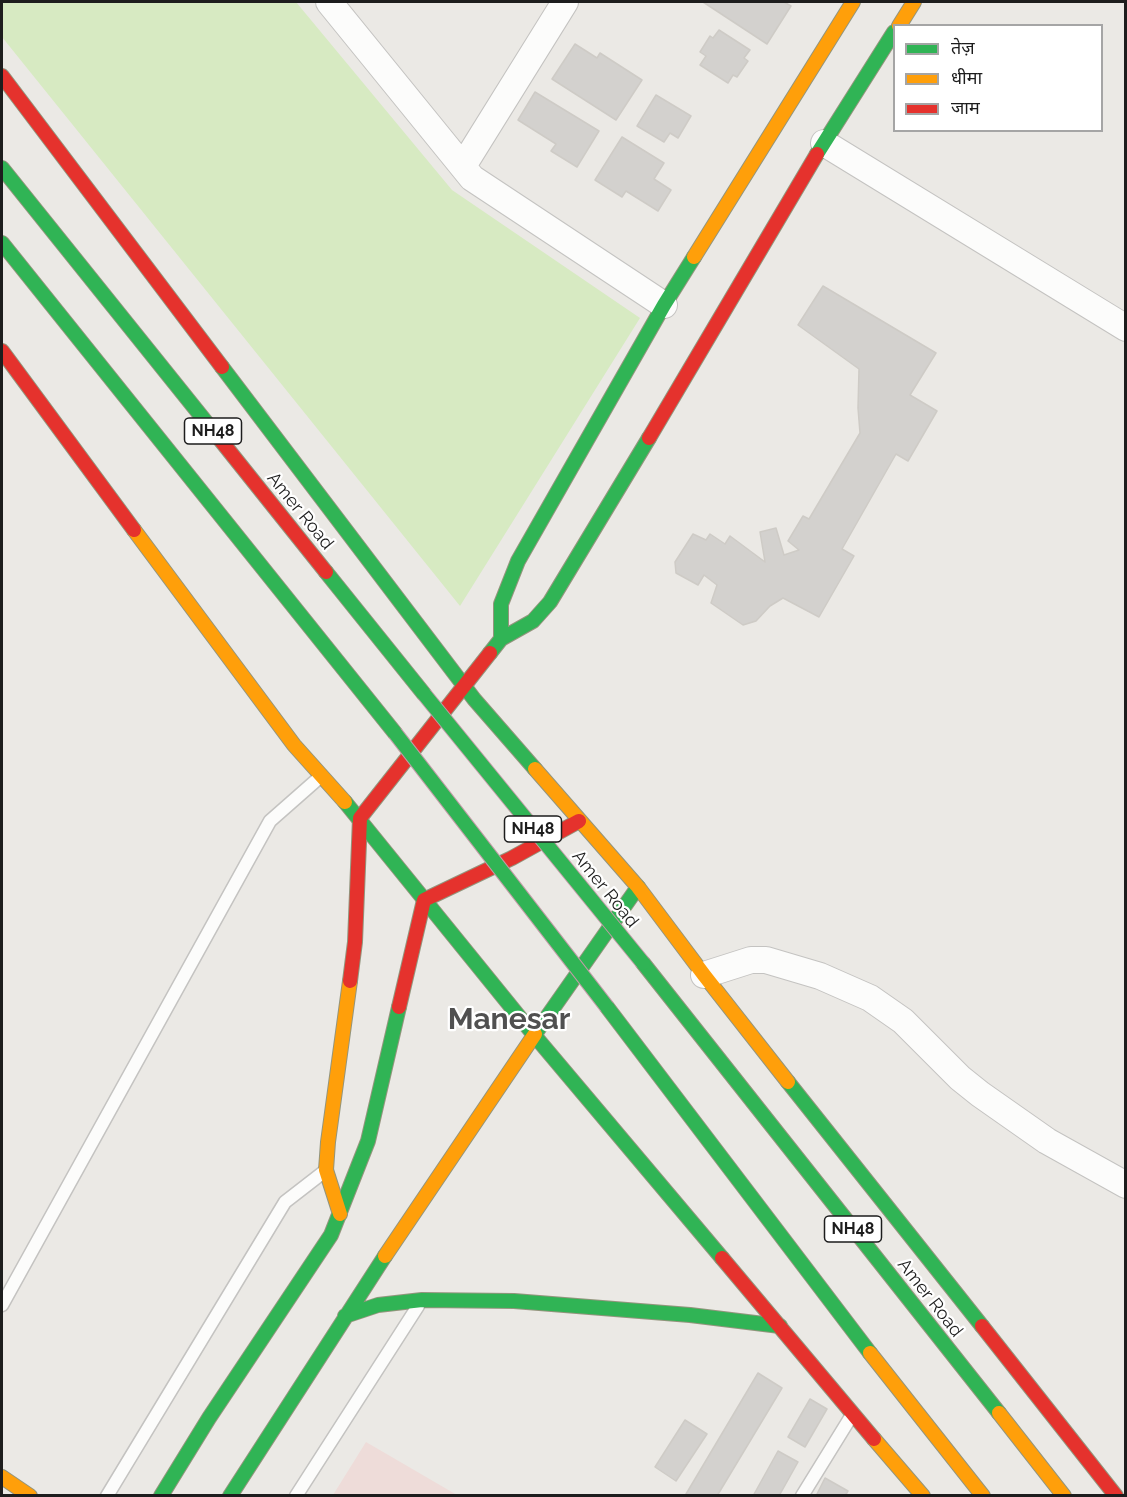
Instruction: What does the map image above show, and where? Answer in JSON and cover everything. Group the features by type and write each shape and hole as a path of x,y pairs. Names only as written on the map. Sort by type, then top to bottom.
{"main road":[{"path":"501,639 501,604 518,561 664,305 853,2"},
{"path":"900,24 914,2"},
{"path":"340,1214 326,1170 355,942 360,818 501,639 526,628 542,613 556,593 824,143 893,34"},
{"path":"2,76 465,685 579,821 638,887 704,975 1116,1496"},
{"name":"Amer Road","path":"2,168 643,963 1064,1496"},
{"name":"NH48","path":"2,243 395,734 607,1007 834,1308 983,1496"},
{"path":"2,351 294,745 360,818 534,1035 923,1496"},
{"path":"424,900 512,858 579,821"},
{"path":"230,1496 345,1316 534,1035 638,887"},
{"path":"161,1496 209,1418 331,1235 368,1141 424,900"},
{"path":"345,1316 378,1305 422,1300 514,1301 690,1315 780,1326"},
{"path":"2,1477 30,1496"}],"street":[{"path":"329,2 472,178 664,305"},
{"path":"462,166 565,2"},
{"path":"824,143 1125,328"},
{"path":"704,975 751,960 766,960 820,976 870,998 903,1021 960,1078 980,1094 1047,1141 1125,1185"}],"lane":[{"path":"2,1305 270,821 322,776"},
{"path":"106,1496 285,1202 326,1170"},
{"path":"296,1496 422,1300"},
{"path":"802,1496 854,1413"}],"shaded area":[{"path":"366,1442 457,1495 333,1495"}],"green space":[{"path":"2,2 296,2 452,190 640,318 460,606 2,37"}],"building":[{"path":"703,2 784,2 791,6 767,44"},
{"path":"719,30 750,50 744,58 748,61 737,77 733,75 728,83 700,65 706,56 700,52 710,36 713,38"},
{"path":"575,44 597,58 600,53 642,80 616,120 552,79"},
{"path":"535,92 599,131 577,167 551,151 556,144 518,120"},
{"path":"656,95 691,116 678,138 670,133 664,142 637,126"},
{"path":"622,137 664,163 654,179 671,190 658,211 626,191 622,197 595,180"},
{"path":"823,286 936,353 910,395 937,411 908,461 896,454 842,549 854,556 819,617 783,598 770,606 756,621 743,625 711,603 717,585 704,575 698,585 676,573 675,562 693,534 706,540 710,534 725,544 730,536 765,562 760,532 776,528 784,555 799,550 788,541 803,516 809,519 860,433 859,369 798,325"},
{"path":"758,1373 782,1388 717,1496 689,1496 686,1494"},
{"path":"810,1399 827,1409 805,1447 788,1437"},
{"path":"685,1420 707,1434 676,1481 655,1467"},
{"path":"778,1451 798,1462 779,1496 753,1496"},
{"path":"825,1478 848,1491 845,1496 816,1496"}],"traffic: fast":[{"path":"817,154 893,34"},
{"path":"2,168 210,427"},
{"path":"2,243 395,733"},
{"path":"501,639 501,604 518,561 664,305 694,257"},
{"path":"222,367 474,699 535,769"},
{"path":"490,653 501,639 533,621 550,602 649,438"},
{"path":"326,572 424,694"},
{"path":"424,694 643,963"},
{"path":"395,733 607,1007"},
{"path":"345,802 534,1035 722,1258"},
{"path":"535,1034 638,887"},
{"path":"643,963 999,1413"},
{"path":"161,1496 209,1418 331,1235 368,1141 399,1007"},
{"path":"607,1007 870,1353"},
{"path":"788,1082 982,1326"},
{"path":"230,1496 385,1256"},
{"path":"345,1316 378,1305 422,1300 514,1301 690,1315 780,1326"}],"traffic: slow":[{"path":"694,257 853,2"},
{"path":"900,24 914,2"},
{"path":"134,530 294,745 345,802"},
{"path":"535,769 638,887 788,1082"},
{"path":"340,1214 326,1170 350,981"},
{"path":"385,1256 535,1034"},
{"path":"870,1353 983,1496"},
{"path":"999,1413 1064,1496"},
{"path":"874,1439 923,1496"},
{"path":"2,1477 30,1496"}],"traffic: jam":[{"path":"2,76 222,367"},
{"path":"649,438 817,154"},
{"path":"2,351 134,530"},
{"path":"210,427 326,572"},
{"path":"350,981 355,942 360,818 490,653"},
{"path":"399,1007 424,900 512,858 579,821"},
{"path":"722,1258 874,1439"},
{"path":"982,1326 1116,1496"}],"district":[{"name":"Manesar","path":"509,1020"}]}
